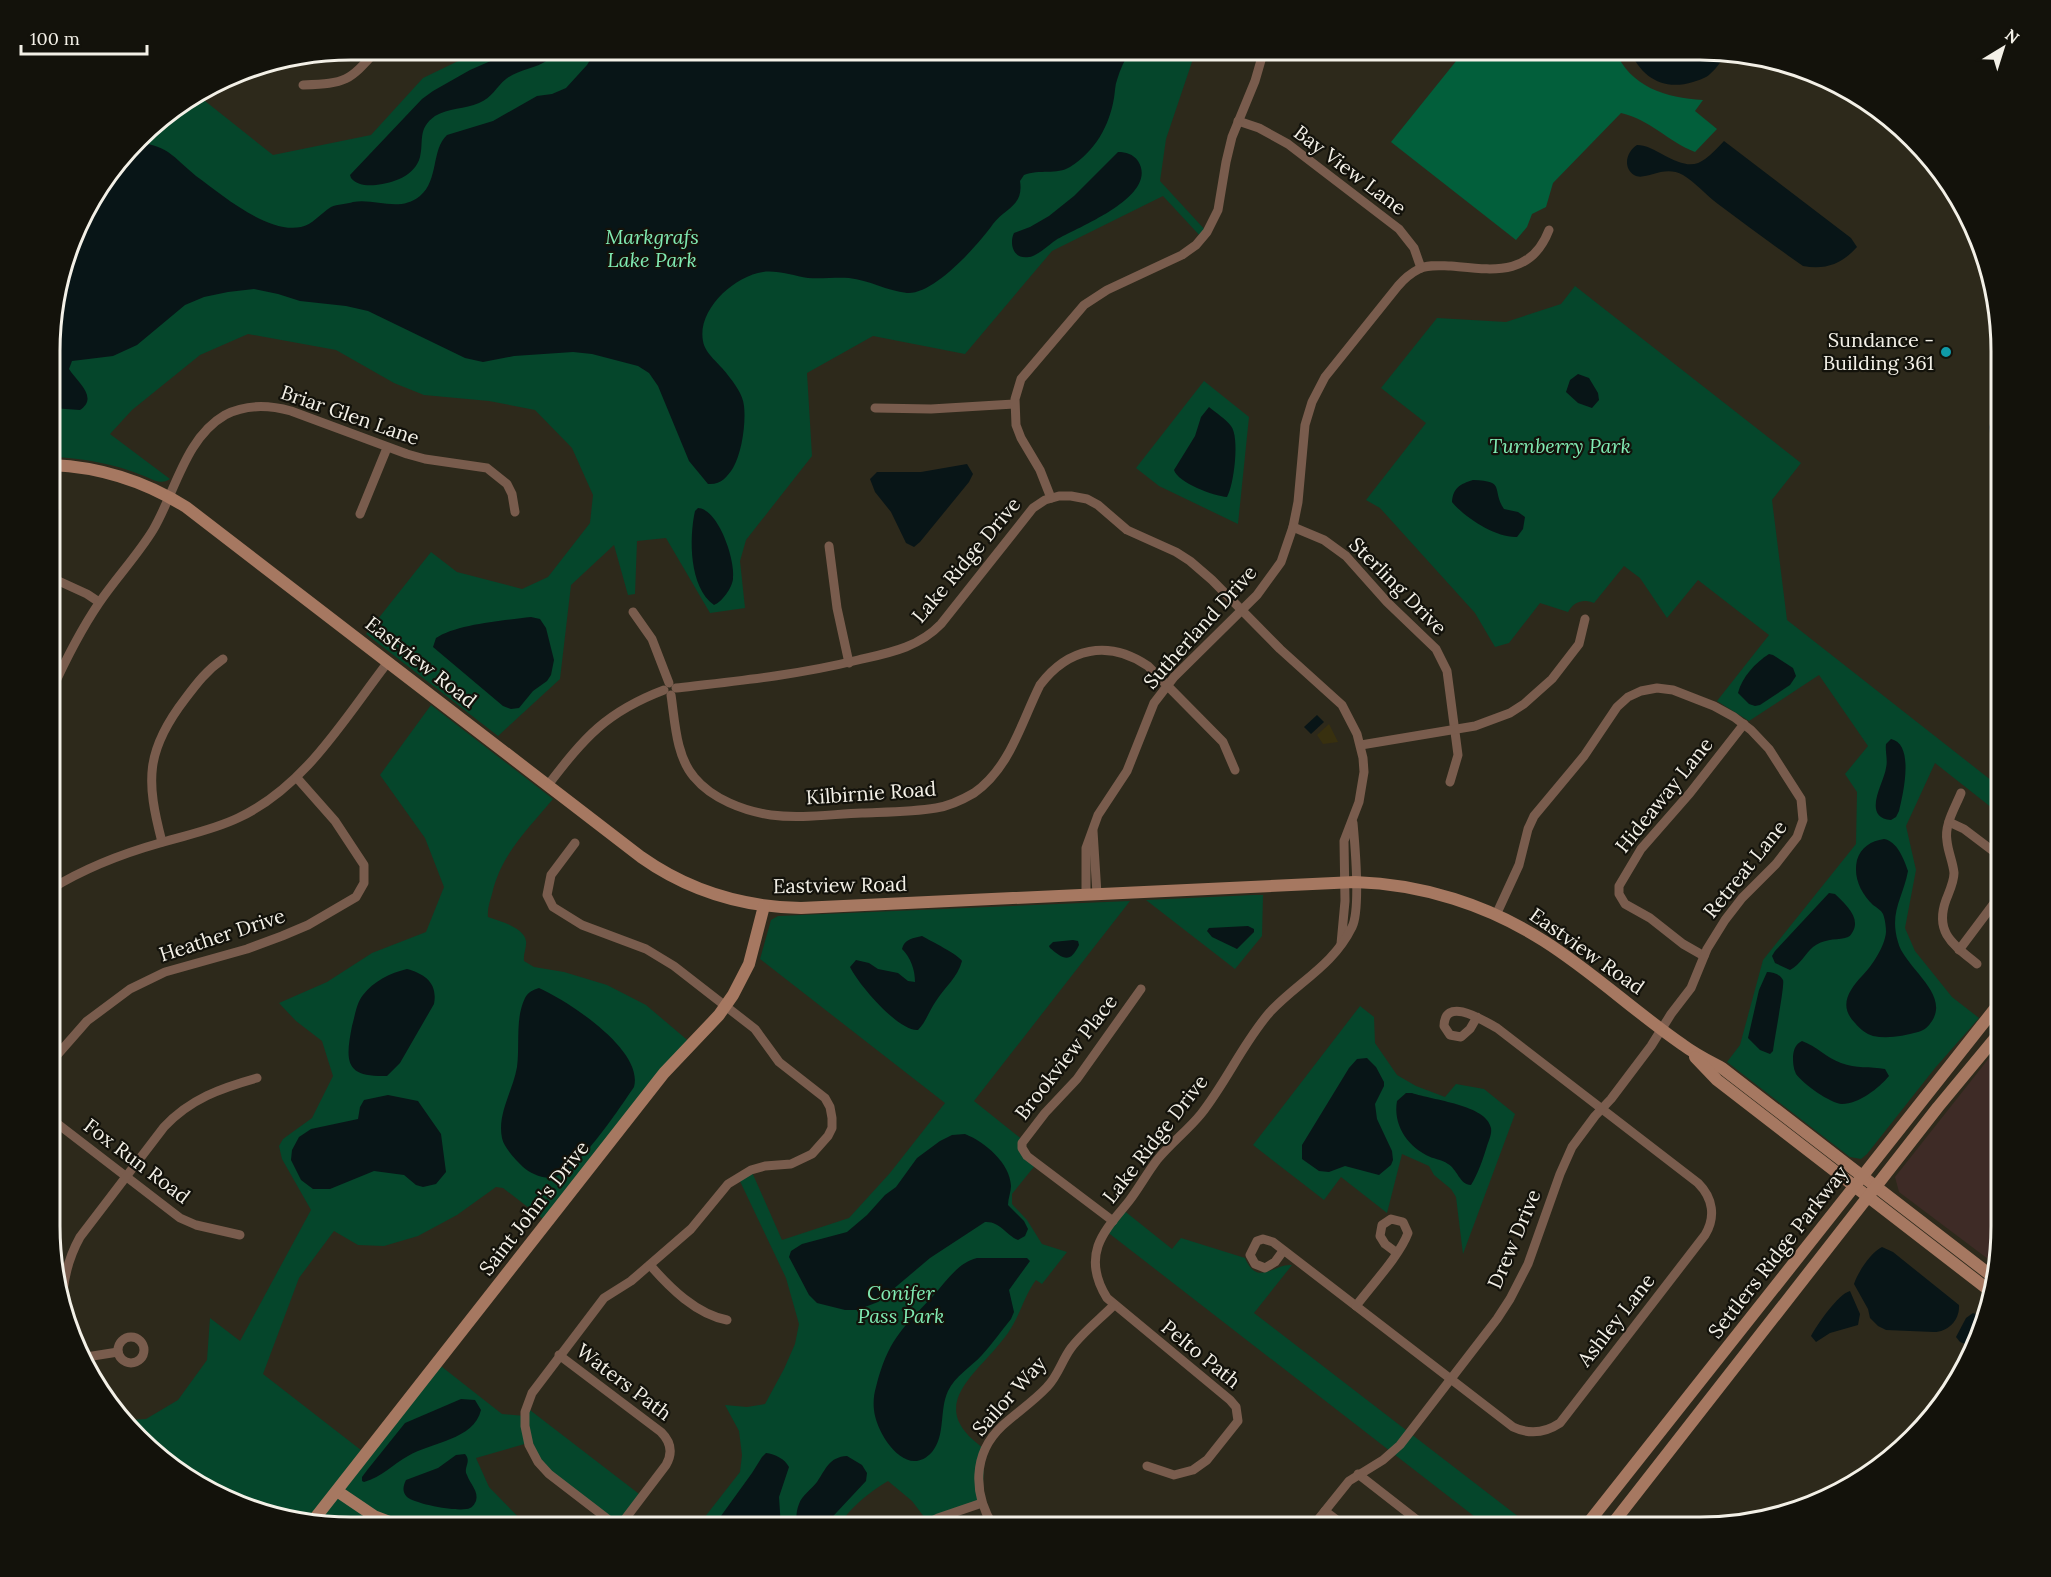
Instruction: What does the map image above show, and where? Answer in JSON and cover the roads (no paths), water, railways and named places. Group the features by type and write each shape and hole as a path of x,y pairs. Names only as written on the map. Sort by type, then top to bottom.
{"street":[{"path":"303,85 325,84 348,79 367,60"},
{"path":"1051,498 1040,470 1019,435 1014,417 1014,404 1019,384 1025,373 1084,305 1112,287 1182,255 1205,235 1218,210 1226,162 1238,121 1256,81 1261,60"},
{"name":"Bay View Lane","path":"1238,121 1269,133 1288,144 1399,229 1414,248 1421,268"},
{"path":"1421,268 1444,266 1492,270 1512,268 1526,261 1541,246 1549,230"},
{"name":"Sutherland Drive","path":"1091,894 1093,828 1098,815 1127,771 1148,717 1167,684 1257,596 1281,562 1293,527 1298,502 1305,426 1317,390 1398,286 1407,276 1421,268"},
{"path":"875,408 931,409 1014,404"},
{"name":"Briar Glen Lane","path":"60,671 99,602 145,542 191,453 203,435 225,415 241,409 274,406 387,448 425,459 488,468 507,484 512,494 515,512"},
{"path":"360,514 387,448"},
{"name":"Eastview Road","path":"60,466 110,474 140,483 170,497 206,522 633,850 664,872 709,893 764,906 814,908 1350,882 1424,891 1460,901 1496,915 1530,932 1563,953 1684,1046 1722,1068 1984,1286"},
{"name":"Lake Ridge Drive","path":"548,785 581,744 606,721 637,701 670,689 783,676 849,663 904,648 919,641 934,630 1028,513 1051,498 1075,496 1094,503 1127,530 1176,552 1190,561 1212,579 1292,660 1338,701 1354,724 1363,758 1363,787 1352,821 1350,882 1356,901 1353,926 1341,944 1321,969 1286,997 1260,1024 1201,1114 1158,1159 1113,1221"},
{"name":"Sterling Drive","path":"1293,527 1323,540 1346,556 1387,602 1436,650 1447,671 1458,756 1450,782"},
{"path":"829,546 837,608 849,663"},
{"path":"60,582 99,602"},
{"name":"Kilbirnie Road","path":"633,612 652,639 670,689 680,747 694,778 712,793 736,805 770,815 789,816 934,808 959,801 987,782 1007,758 1034,698 1048,675 1057,666 1089,651 1104,650 1129,655 1148,666 1223,742 1235,770"},
{"path":"1361,745 1495,720 1524,704 1539,692 1580,644 1585,619"},
{"path":"1088,640 1089,651"},
{"path":"162,842 152,807 152,765 157,746 176,710 206,672 223,658"},
{"path":"60,882 113,858 162,842 207,831 239,818 277,795 297,778 320,752 388,662"},
{"name":"Retreat Lane","path":"1496,915 1519,865 1528,829 1534,816 1584,756 1622,701 1644,690 1669,690 1714,706 1744,724 1769,749 1798,791 1803,806 1803,820 1795,840 1732,911 1716,933 1691,988 1661,1029"},
{"name":"Hideaway Lane","path":"1704,956 1683,944 1647,916 1625,904 1620,894 1619,884 1643,845 1690,793 1744,724"},
{"name":"Heather Drive","path":"60,1052 87,1021 130,989 165,972 247,949 282,936 308,925 356,897 364,883 364,865 336,821 297,778"},
{"path":"1961,793 1949,822 1946,839 1954,871 1943,908 1942,923 1948,938 1977,964"},
{"path":"1949,822 1964,829 1991,849"},
{"path":"575,843 551,875 547,895 553,907 598,932 639,946 659,956 755,1029 782,1064 825,1098 831,1109 832,1128 820,1147 807,1157 791,1164 759,1167 735,1179 722,1191 693,1227 626,1285 604,1298 537,1384 529,1399 525,1420 528,1443 538,1462 549,1474 606,1517"},
{"name":"Saint John's Drive","path":"318,1515 664,1073 725,1006 749,964 764,906"},
{"path":"1959,950 1991,907"},
{"name":"Brookview Place","path":"1113,1221 1028,1156 1022,1148 1022,1143 1087,1065 1141,988"},
{"name":"Settlers Ridge Parkway","path":"1594,1517 1991,1014"},
{"name":"Ashley Lane","path":"1283,1251 1513,1427 1535,1432 1548,1430 1560,1423 1708,1228 1712,1209 1704,1188 1511,1038 1477,1017"},
{"name":"Drew Drive","path":"1320,1517 1349,1481 1393,1452 1497,1319 1521,1280 1566,1160 1581,1134 1651,1046 1661,1029"},
{"name":"Settlers Ridge Parkway","path":"1618,1517 1938,1107 1991,1043"},
{"path":"63,1268 80,1237 164,1127 187,1106 221,1088 257,1078"},
{"name":"Fox Run Road","path":"60,1126 180,1218 196,1225 240,1235"},
{"name":"Eastview Road","path":"1872,1193 1987,1272"},
{"name":"Pelto Path","path":"1113,1221 1098,1245 1095,1267 1098,1281 1107,1298 1230,1400 1238,1411 1238,1421 1234,1428 1213,1455 1193,1470 1171,1475 1147,1466"},
{"path":"1356,1306 1397,1253"},
{"path":"650,1265 666,1284 705,1314 727,1320"},
{"name":"Sailor Way","path":"989,1517 982,1503 978,1473 980,1460 991,1438 1048,1386 1070,1350 1114,1305"},
{"path":"91,1356 118,1352"},
{"name":"Waters Path","path":"560,1355 661,1432 670,1445 670,1456 666,1466 627,1517"},
{"path":"1358,1474 1413,1517"},
{"path":"338,1491 377,1517"},
{"path":"941,1517 982,1503"},
{"path":"1325,1511 1333,1517"}],"place":[{"name":"Sundance - Building 361","path":"1946,352"}],"park label":[{"name":"Markgrafs Lake Park","path":"652,248"},
{"name":"Turnberry Park","path":"1560,446"},
{"name":"Conifer Pass Park","path":"901,1304"}]}
